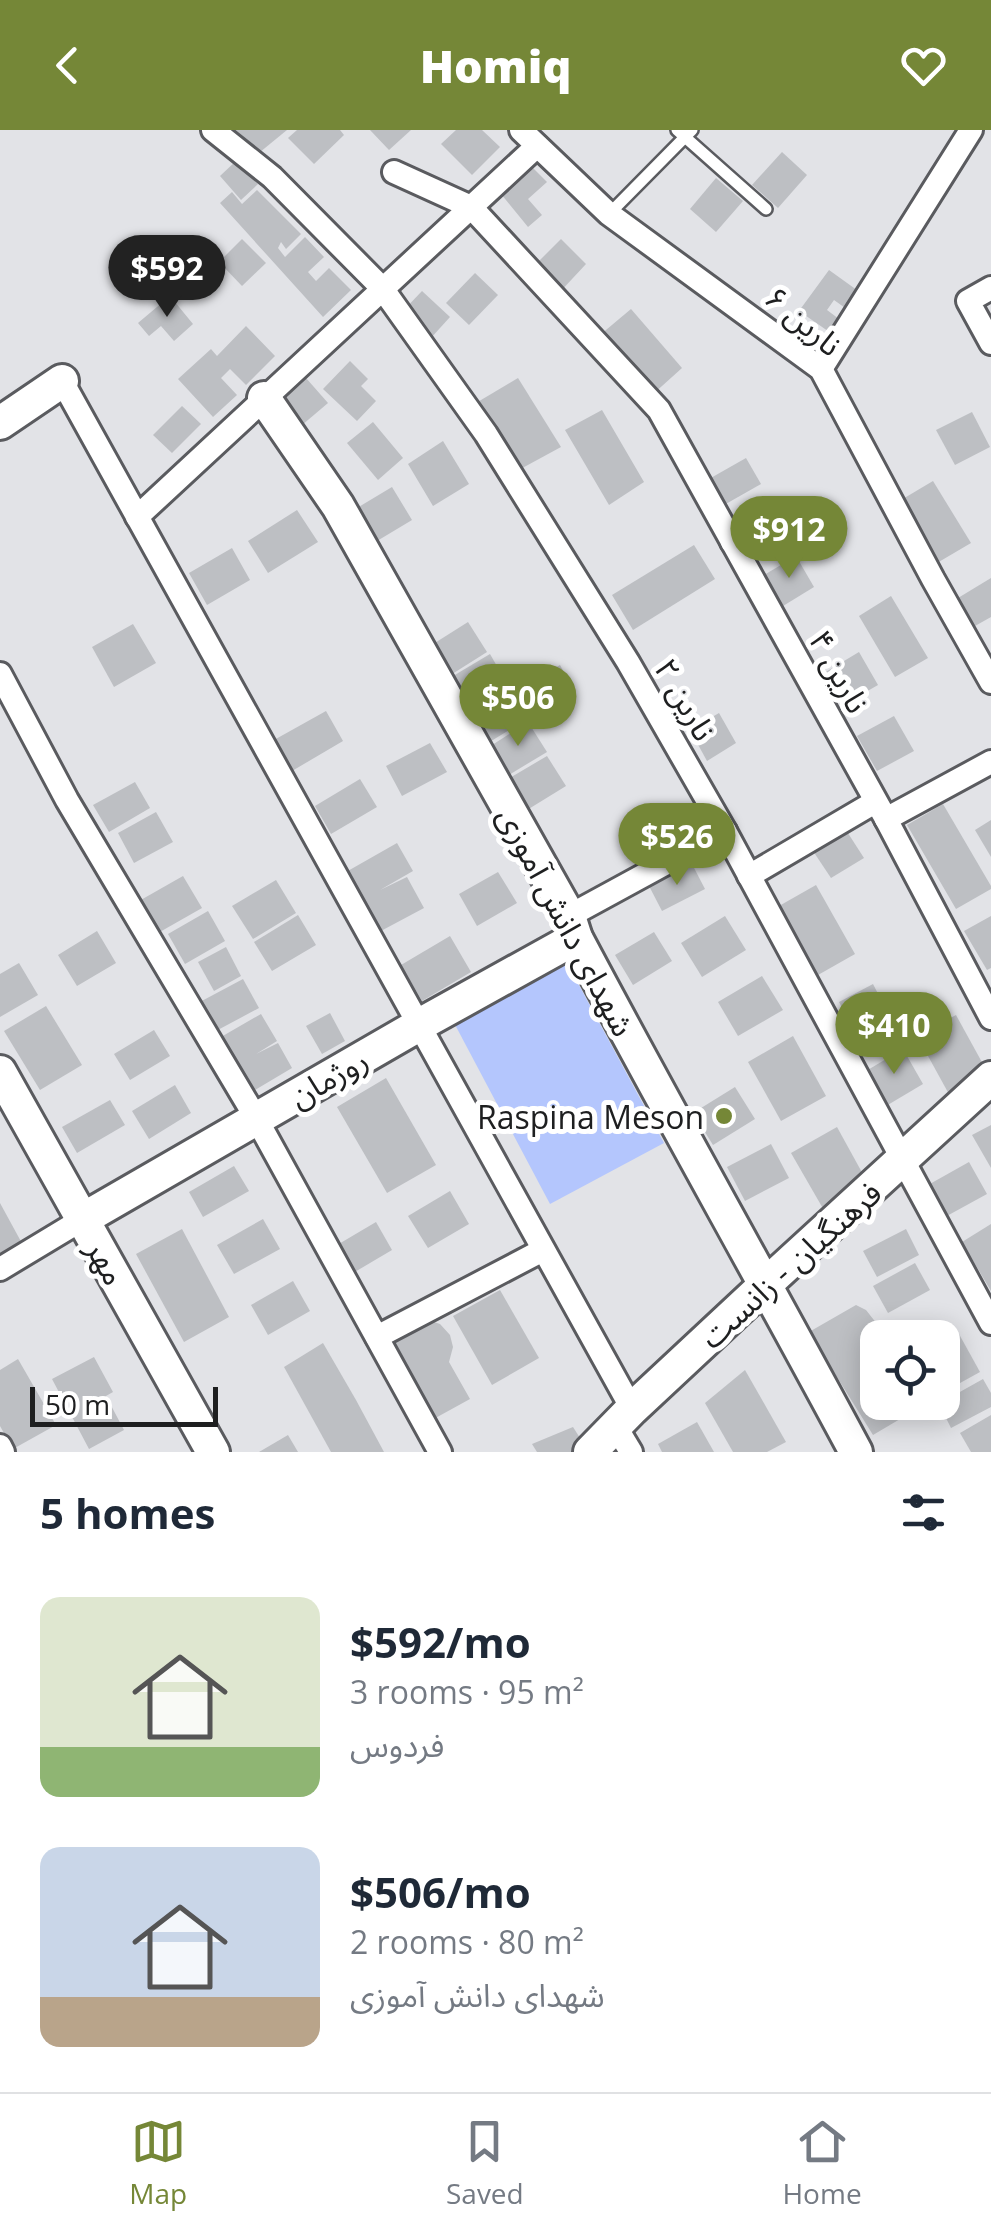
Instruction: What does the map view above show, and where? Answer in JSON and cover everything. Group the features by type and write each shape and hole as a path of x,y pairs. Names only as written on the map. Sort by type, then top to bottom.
{"street":[{"name":"نارین ۲","path":"213,130 272,177 382,288 486,434 628,662 725,831 991,1323"},
{"path":"821,369 971,130"},
{"path":"136,516 472,207 529,138"},
{"name":"نارین ۶","path":"529,138 609,214 821,369 991,682"},
{"name":"نارین ۴","path":"394,172 472,207 659,410 991,1018"},
{"path":"991,288 968,301 991,343"},
{"path":"0,423 62,382 543,1250 626,1430"},
{"name":"شهدای دانش آموزی","path":"264,398 338,506 572,927 668,1111 856,1452"},
{"path":"732,542 796,511"},
{"path":"0,674 67,800 256,1118 440,1452"},
{"path":"749,876 991,762"},
{"path":"572,927 725,831"},
{"name":"روژمان","path":"83,1219 420,1025 572,927"},
{"name":"مهر","path":"0,1072 213,1452"},
{"name":"فرهنگیان - زانست","path":"590,1452 626,1430 766,1284 991,1078"},
{"path":"0,1269 83,1219"},
{"path":"376,1337 543,1250"}],"lane":[{"path":"609,214 685,132 766,209"}],"shaded area":[{"path":"565,959 664,1143 550,1204 452,1019"}],"building":[{"path":"231,130 287,130 254,157 225,136"},
{"path":"297,130 340,130 344,135 314,164 288,138"},
{"path":"370,130 411,130 389,150"},
{"path":"456,130 482,130 500,147 472,175 441,144"},
{"path":"782,152 807,175 778,208 752,185"},
{"path":"237,160 258,184 241,200 220,176"},
{"path":"526,161 547,182 528,199 542,215 528,227 497,189"},
{"path":"716,178 743,201 716,232 690,209"},
{"path":"257,190 301,234 286,249 281,242 278,248 285,257 305,237 324,257 308,272 316,281 329,268 351,290 323,317 220,203 232,192 242,204"},
{"path":"242,239 266,263 242,286 219,262"},
{"path":"561,239 586,264 559,293 533,267"},
{"path":"829,270 861,293 848,310 834,300 827,310 847,325 838,338 799,311"},
{"path":"475,273 498,295 469,325 446,303"},
{"path":"422,291 450,317 430,339 402,312"},
{"path":"170,296 193,324 174,341 161,326 149,336 138,323"},
{"path":"631,309 682,368 652,395 600,335"},
{"path":"246,326 275,356 246,385 230,369 221,378 237,395 213,417 178,379 211,349 217,356"},
{"path":"350,361 368,379 361,386 376,401 357,421 323,389"},
{"path":"306,378 328,403 295,431 274,406"},
{"path":"518,378 561,447 515,472 476,403"},
{"path":"182,406 201,424 172,453 153,435"},
{"path":"602,410 644,482 609,505 565,430"},
{"path":"972,412 990,447 955,465 936,430"},
{"path":"373,422 403,458 378,480 347,443"},
{"path":"443,441 469,484 433,506 408,464"},
{"path":"746,458 761,484 724,505 709,479"},
{"path":"933,481 971,543 937,563 901,500"},
{"path":"392,487 412,520 372,544 352,511"},
{"path":"297,510 318,542 268,573 248,541"},
{"path":"694,545 715,579 633,630 612,595"},
{"path":"232,548 250,580 207,605 189,573"},
{"path":"796,556 814,587 783,606 764,575"},
{"path":"991,578 991,617 975,626 958,598"},
{"path":"891,596 928,658 895,677 859,616"},
{"path":"468,622 487,652 449,676 430,646"},
{"path":"133,624 156,663 114,687 92,647"},
{"path":"859,652 878,685 843,705 824,673"},
{"path":"490,654 509,687 462,715 443,682"},
{"path":"560,665 572,687 536,707 524,685"},
{"path":"511,689 529,718 488,743 471,714"},
{"path":"326,711 343,741 292,771 274,740"},
{"path":"719,713 736,743 707,761 690,730"},
{"path":"894,716 914,751 877,771 857,736"},
{"path":"528,722 547,752 507,776 489,747"},
{"path":"430,743 447,772 402,796 386,766"},
{"path":"547,756 566,786 527,810 508,779"},
{"path":"360,779 377,807 331,834 315,806"},
{"path":"135,782 150,808 109,832 93,805"},
{"path":"943,804 991,886 956,909 907,825"},
{"path":"156,812 173,842 134,863 118,833"},
{"path":"991,820 991,857 975,830"},
{"path":"844,827 864,858 831,878 811,848"},
{"path":"397,843 413,871 380,890 407,877 424,908 379,932 346,872"},
{"path":"692,864 705,889 662,911 649,886"},
{"path":"498,872 517,903 477,926 459,894"},
{"path":"183,876 202,908 151,937 132,905"},
{"path":"276,880 296,913 253,939 232,906"},
{"path":"816,885 855,954 818,975 779,906"},
{"path":"208,911 225,941 185,964 168,934"},
{"path":"298,915 316,945 272,971 254,942"},
{"path":"725,916 746,950 702,977 681,943"},
{"path":"991,916 991,968 987,970 964,931"},
{"path":"97,931 116,963 77,986 58,955"},
{"path":"654,932 672,961 633,985 615,955"},
{"path":"450,936 471,972 422,1001 401,965"},
{"path":"226,947 241,976 214,991 198,962"},
{"path":"19,963 38,995 0,1017 0,974"},
{"path":"762,976 783,1010 738,1036 718,1002"},
{"path":"243,979 259,1008 214,1032 198,1003"},
{"path":"873,984 891,1019 857,1036 839,1002"},
{"path":"46,1006 82,1065 40,1090 4,1031"},
{"path":"330,1013 345,1041 322,1054 306,1026"},
{"path":"261,1014 277,1041 256,1054 278,1043 292,1068 255,1090 221,1037"},
{"path":"956,1015 989,1075 950,1096 917,1036"},
{"path":"154,1030 170,1056 130,1080 114,1054"},
{"path":"793,1036 826,1096 781,1121 748,1062"},
{"path":"903,1049 923,1084 886,1106 866,1071"},
{"path":"386,1078 436,1165 387,1193 337,1107"},
{"path":"175,1085 191,1113 149,1139 132,1111"},
{"name":"Raspina Meson","path":"735,1087 755,1119 713,1145 693,1113"},
{"path":"110,1100 125,1125 77,1153 62,1127"},
{"path":"991,1125 991,1168 972,1135"},
{"path":"837,1127 870,1187 825,1212 791,1153"},
{"path":"771,1144 789,1178 745,1201 727,1167"},
{"path":"969,1162 987,1194 945,1217 928,1185"},
{"path":"234,1166 249,1191 203,1217 189,1192"},
{"path":"450,1191 469,1224 428,1248 408,1216"},
{"path":"0,1203 24,1247 0,1261"},
{"path":"263,1219 280,1249 234,1274 217,1245"},
{"path":"376,1222 392,1250 348,1276 332,1248"},
{"path":"991,1224 991,1291 962,1242"},
{"path":"182,1229 229,1317 184,1342 136,1254"},
{"path":"906,1229 919,1255 877,1277 863,1251"},
{"path":"915,1263 930,1290 888,1313 873,1286"},
{"path":"293,1281 310,1311 268,1335 251,1305"},
{"path":"500,1290 539,1358 492,1385 453,1316"},
{"path":"856,1305 874,1320 860,1320 860,1414 809,1332"},
{"path":"431,1321 450,1335 453,1347 449,1362 470,1399 430,1421 386,1345"},
{"path":"960,1336 980,1372 960,1383"},
{"path":"323,1343 384,1452 331,1452 284,1367"},
{"path":"94,1357 113,1392 106,1396 124,1430 89,1449 52,1379"},
{"path":"18,1359 56,1425 13,1449 0,1426 0,1370"},
{"path":"745,1370 786,1442 767,1452 733,1452 705,1403"},
{"path":"983,1379 991,1393 991,1407 951,1428 947,1420 960,1420 960,1392"},
{"path":"991,1415 991,1452 971,1452 960,1433"},
{"path":"864,1420 898,1420 873,1435"},
{"path":"697,1422 714,1452 662,1452 658,1444"},
{"path":"573,1427 587,1449 585,1452 537,1452 532,1444"},
{"path":"288,1435 298,1452 259,1452"}],"place":[{"name":"Raspina Meson","path":"724,1116"}]}
